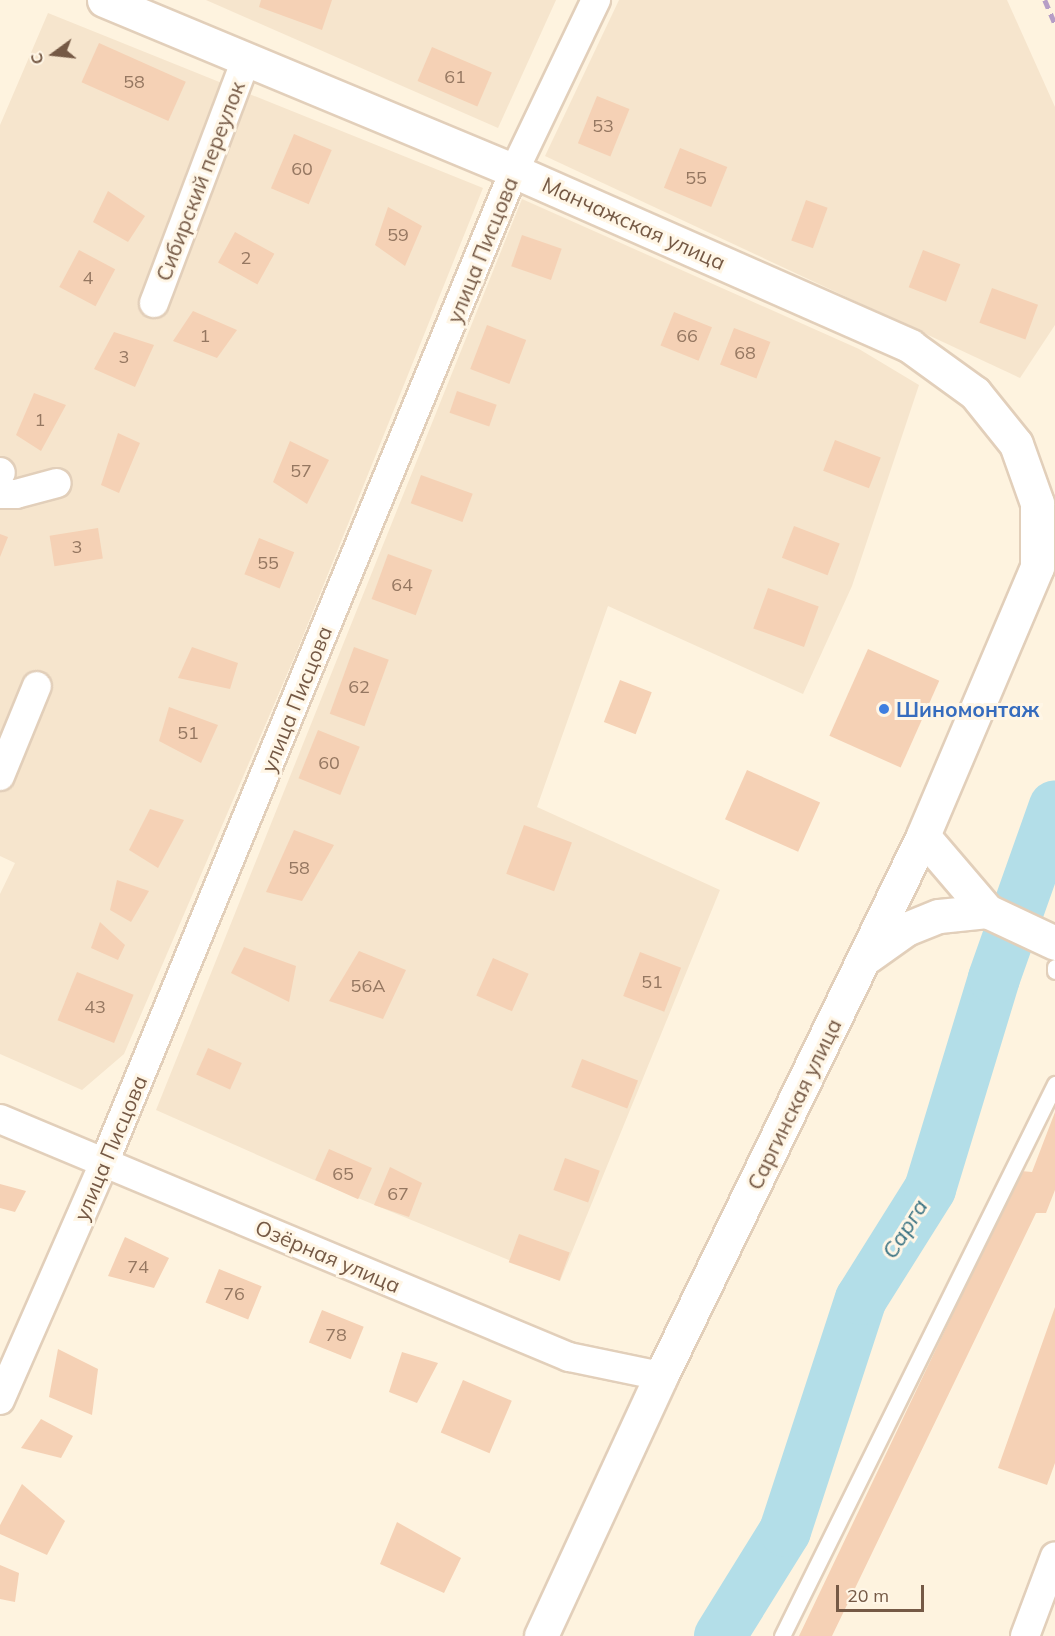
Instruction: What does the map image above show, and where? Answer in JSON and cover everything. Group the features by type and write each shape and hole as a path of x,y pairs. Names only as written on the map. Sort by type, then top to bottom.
{"street":[{"name":"Манчажская улица","path":"104,0 514,171 910,345 975,393 1016,444 1037,503 1037,567"},
{"name":"улица Писцова","path":"0,1400 104,1163 514,171 596,0"},
{"name":"Сибирский переулок","path":"154,303 246,59"},
{"path":"0,480 16,494 57,483"},
{"name":"Саргинская улица","path":"541,1636 661,1376 866,958 923,836 1037,567"},
{"path":"0,776 37,686"},
{"path":"923,836 987,911 1048,940"},
{"path":"866,958 906,929 939,915 987,911"},
{"name":"Озёрная улица","path":"0,1119 569,1357 661,1376"},
{"path":"1025,1636 1055,1556"}],"lane":[{"path":"782,1636 1055,1084"}],"shaded area":[{"path":"206,0 556,0 498,128"},
{"path":"619,0 1007,0 1055,107 1055,325 1020,378 545,156"},
{"path":"48,13 483,188 297,651 124,1054 82,1090 0,1054 0,894 15,863 0,856 0,125"},
{"path":"522,199 859,349 919,385 852,586 803,694 608,606 537,807 720,890 560,1281 314,1180 156,1110"}],"building":[{"path":"261,0 332,0 322,30 259,7"},
{"path":"99,43 186,82 168,121 82,82"},
{"path":"432,47 492,72 477,106 418,81"},
{"path":"597,96 629,109 610,156 578,143"},
{"path":"294,134 332,150 309,204 271,188"},
{"path":"680,148 727,167 711,207 664,188"},
{"path":"108,191 145,216 128,242 93,222"},
{"path":"806,200 828,208 813,248 791,240"},
{"path":"388,207 422,226 405,266 375,245"},
{"path":"235,232 274,254 257,284 218,263"},
{"path":"522,235 562,249 551,280 511,266"},
{"path":"79,250 115,269 95,306 59,287"},
{"path":"923,250 960,264 946,302 909,287"},
{"path":"992,288 1038,305 1025,340 979,323"},
{"path":"193,311 237,330 217,358 173,341"},
{"path":"674,312 712,327 699,361 661,345"},
{"path":"487,325 526,340 509,384 470,369"},
{"path":"734,328 770,342 756,378 720,364"},
{"path":"114,332 154,345 135,387 94,369"},
{"path":"457,391 497,405 489,426 450,413"},
{"path":"34,393 66,405 41,451 16,435"},
{"path":"118,433 140,443 119,493 101,485"},
{"path":"835,440 881,458 869,488 823,471"},
{"path":"290,441 329,460 307,504 273,482"},
{"path":"421,475 473,494 462,522 411,503"},
{"path":"794,526 840,544 828,575 782,558"},
{"path":"98,528 103,559 54,566 50,536"},
{"path":"0,534 8,537 0,557"},
{"path":"259,538 294,552 280,588 244,574"},
{"path":"388,554 432,570 416,615 372,599"},
{"path":"768,588 819,606 804,647 753,628"},
{"path":"192,647 238,663 230,689 178,678"},
{"path":"354,647 389,660 364,726 330,714"},
{"name":"Шиномонтаж","path":"868,649 939,681 901,768 829,736"},
{"path":"620,680 652,692 636,734 604,722"},
{"path":"169,707 218,725 201,763 159,741"},
{"path":"318,730 360,747 340,795 299,778"},
{"path":"747,770 820,803 798,852 725,819"},
{"path":"150,809 184,820 158,868 129,850"},
{"path":"524,825 572,842 554,891 506,874"},
{"path":"294,830 334,845 302,901 266,892"},
{"path":"117,880 149,891 131,922 110,910"},
{"path":"100,922 125,945 118,960 91,948"},
{"path":"244,947 296,966 289,1002 231,973"},
{"path":"359,951 406,970 383,1019 329,1001"},
{"path":"640,952 681,968 664,1012 623,996"},
{"path":"493,958 529,974 512,1011 476,995"},
{"path":"77,972 134,995 114,1043 58,1020"},
{"path":"208,1048 242,1063 230,1090 196,1074"},
{"path":"582,1059 638,1081 627,1109 571,1087"},
{"path":"1055,1112 1055,1190 1046,1213 1036,1213 832,1636 799,1636 1021,1171 1032,1172"},
{"path":"329,1149 372,1168 358,1199 315,1180"},
{"path":"565,1158 600,1171 588,1203 553,1190"},
{"path":"390,1167 422,1183 409,1217 374,1205"},
{"path":"0,1184 26,1191 15,1212 0,1208"},
{"path":"519,1234 570,1252 559,1281 509,1262"},
{"path":"125,1237 169,1258 154,1288 108,1276"},
{"path":"219,1269 262,1286 248,1320 206,1302"},
{"path":"1055,1307 1055,1463 1047,1485 998,1468"},
{"path":"322,1310 364,1327 351,1359 309,1342"},
{"path":"58,1349 98,1369 92,1415 49,1397"},
{"path":"402,1352 438,1363 417,1403 389,1392"},
{"path":"463,1380 512,1401 490,1453 441,1432"},
{"path":"41,1419 73,1436 61,1458 21,1448"},
{"path":"22,1484 65,1521 47,1555 0,1534 0,1525"},
{"path":"397,1522 461,1558 444,1593 380,1564"},
{"path":"0,1565 19,1573 15,1602 0,1599"}],"waterway":[{"name":"Сарга","path":"720,1636 785,1531 861,1299 930,1189 994,978 1055,806"}],"railway":[{"path":"1045,0 1055,23"}],"place":[{"name":"Шиномонтаж","path":"884,709"}]}
